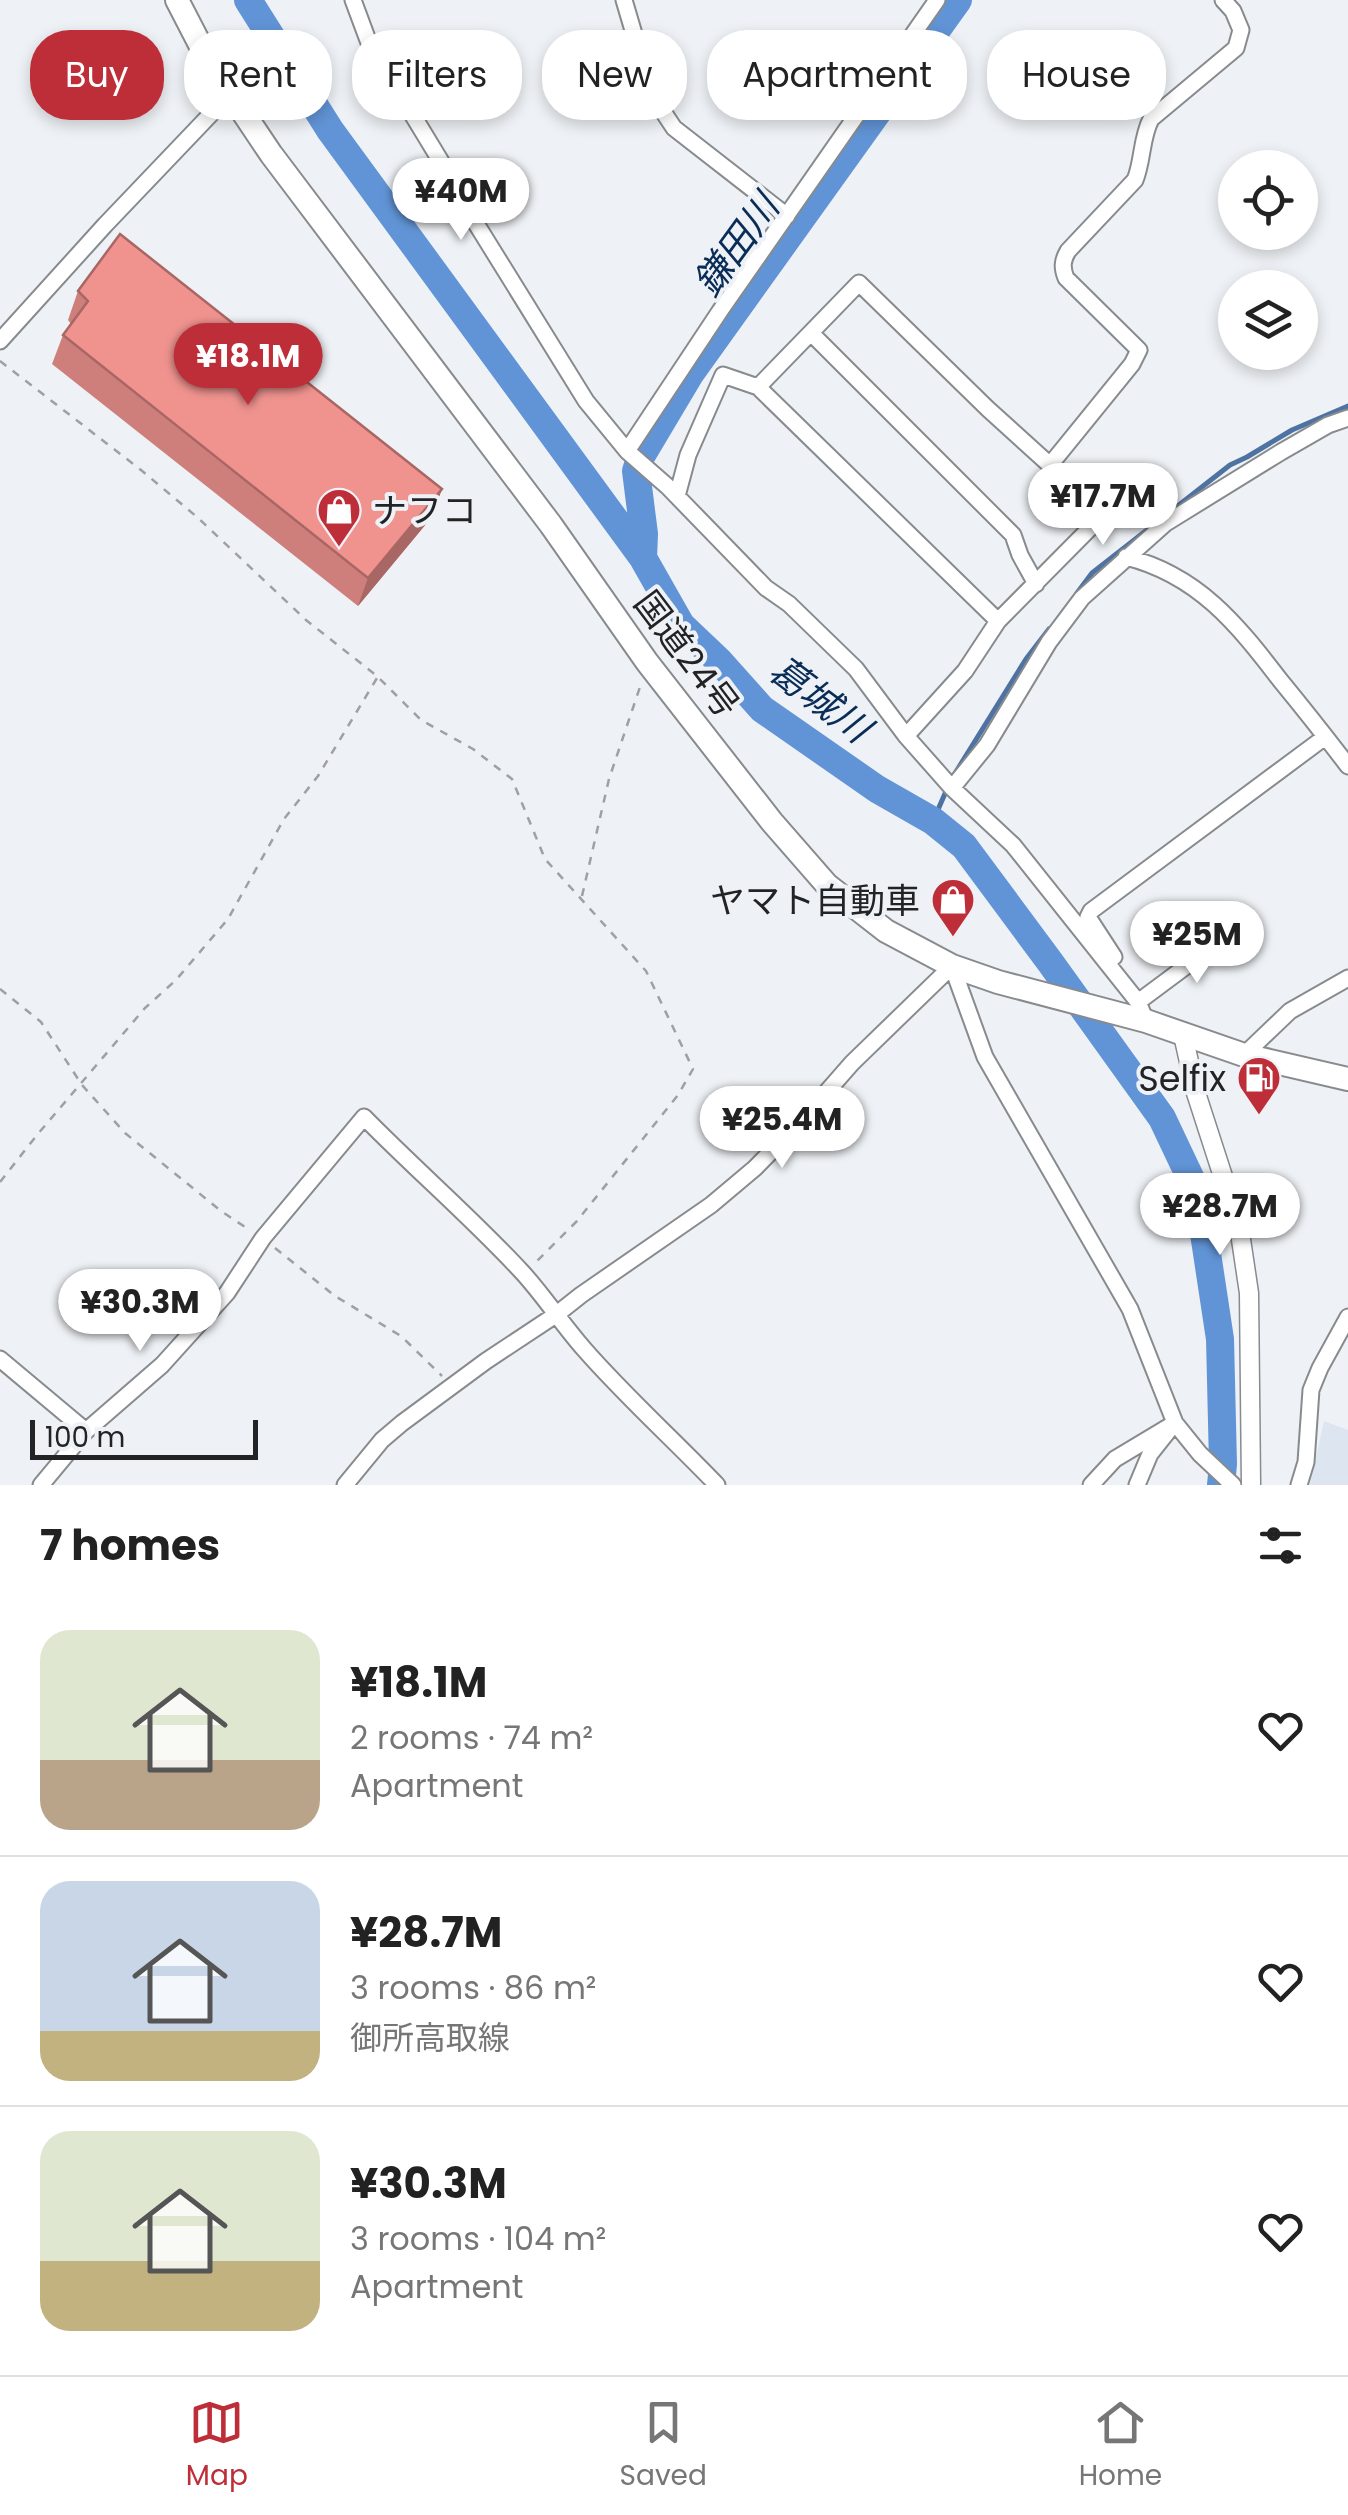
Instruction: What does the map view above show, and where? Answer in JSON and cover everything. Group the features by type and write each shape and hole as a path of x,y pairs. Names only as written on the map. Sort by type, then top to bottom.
{"highway":[{"name":"国道24号","path":"178,0 193,30"},
{"name":"国道24号","path":"249,120 551,525 647,662 772,822 827,884 886,931 952,966 998,982 1137,1009 1183,1034 1244,1054 1348,1079"}],"main road":[{"path":"1183,1034 1196,1093 1239,1226 1250,1294 1252,1485"}],"street":[{"path":"353,0 370,43 586,400 627,451 672,491 766,588 789,604 856,669 906,736 952,788 1012,845 1137,1009"},
{"path":"624,0 646,86 674,128 787,216"},
{"path":"627,451 938,0"},
{"path":"1050,465 1132,364 1138,350 1066,278 1064,258 1135,180 1151,120 1236,48 1242,30 1223,0"},
{"path":"0,341 204,120"},
{"path":"758,386 859,282 988,409 1104,514 998,621 965,670 906,736"},
{"path":"811,332 1013,535 1036,584"},
{"path":"672,491 722,374 758,386 998,621"},
{"path":"952,788 987,745 1048,642 1082,598 1166,523 1281,452 1348,418"},
{"path":"1126,558 1153,564 1179,578 1234,622 1348,766"},
{"path":"1137,1009 1127,975 1093,928 1088,917 1091,911 1325,737"},
{"path":"1137,1009 1228,935"},
{"path":"345,1485 382,1440 486,1361 710,1205 755,1168 852,1063 952,966 986,1058 1130,1309 1175,1423 1233,1485"},
{"path":"1244,1054 1290,1011 1348,978"},
{"path":"41,1485 86,1430 162,1365 227,1293 263,1238 364,1118 446,1193 524,1274 582,1347 717,1485"},
{"path":"1300,1485 1306,1462 1311,1390 1348,1317"},
{"path":"0,1359 86,1430"},
{"path":"1091,1485 1114,1459 1175,1423"},
{"path":"1138,1485 1150,1454 1175,1423"}],"path":[{"path":"0,361 169,493 306,620 377,676 421,720 473,750 512,779 545,859 646,971 692,1069 678,1096 577,1221 524,1274"},
{"path":"582,898 609,779 647,662"},
{"path":"0,1182 145,1008 176,980 228,919 284,819 318,776 377,676"},
{"path":"0,989 41,1022 82,1085 125,1133 335,1296 401,1336 442,1376 433,1402"}],"shaded area":[{"path":"1324,1421 1348,1430 1348,1485 1310,1485"}],"building":[{"path":"120,234 442,489 368,578 63,335 88,301 78,291"}],"waterway":[{"name":"葛城川","path":"248,0 330,130 643,558 681,625 762,709 877,789 933,821 964,846 1162,1118 1198,1194 1220,1339 1221,1485"},
{"name":"鎌田川","path":"643,558 636,471 640,458 690,374 958,0"},
{"path":"1077,593 1092,573 1230,465 1292,430 1348,406"},
{"path":"954,775 1049,629"},
{"path":"933,821 947,789"}],"place":[{"name":"ナフコ","path":"339,548"},
{"name":"ヤマト自動車","path":"953,938"},
{"name":"Selfix","path":"1259,1116"}]}
